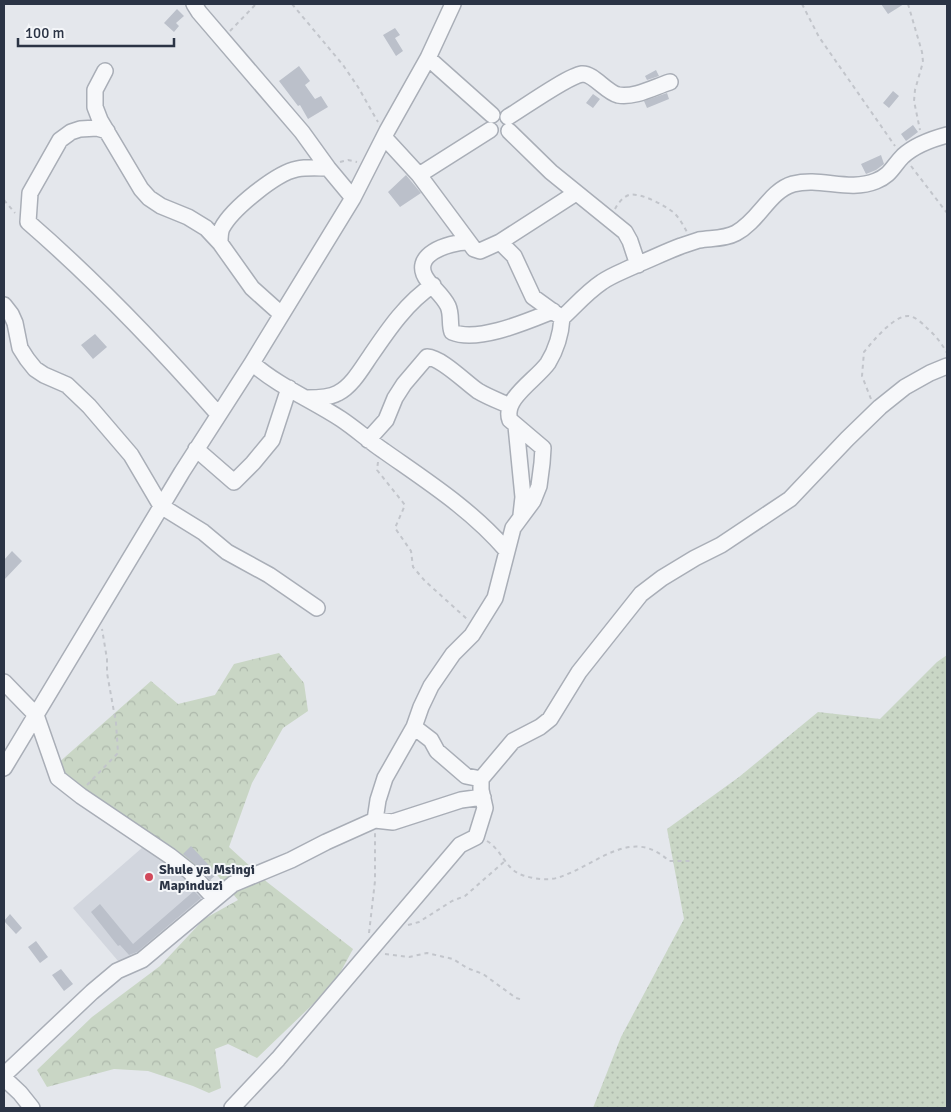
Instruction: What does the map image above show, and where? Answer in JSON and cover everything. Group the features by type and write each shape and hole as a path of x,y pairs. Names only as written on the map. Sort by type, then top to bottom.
{"street":[{"path":"194,4 302,132 353,198"},
{"path":"4,768 161,506 252,363 353,198 385,134 428,58 452,4"},
{"path":"428,58 491,123 495,135 500,136 509,124 564,83 582,74 588,75 608,90 620,96 639,93 670,82"},
{"path":"105,71 95,90 95,107 106,132 149,198 196,221 206,228 220,243 252,288 282,314"},
{"path":"419,175 491,123"},
{"path":"509,124 551,172 625,232 638,265"},
{"path":"106,132 97,128 80,129 71,132 60,140 30,193 28,222 80,269 167,357 218,414"},
{"path":"385,134 419,175 468,242 474,249 480,251 500,242 576,193"},
{"path":"468,242 450,244 435,250 427,257 424,270 428,281 447,304 450,315 450,327 452,332 456,334 494,331 557,314 615,274 653,257 693,243 724,237 738,232 753,221 778,192 792,185 816,181 864,186 889,174 903,157 925,143 947,135"},
{"path":"220,243 222,229 237,210 277,176 296,169 328,168"},
{"path":"500,242 514,256 532,297 557,314"},
{"path":"307,398 337,394 345,388 362,369 387,332 415,299 433,286"},
{"path":"4,328 12,318 8,309"},
{"path":"8,309 15,323 20,348 27,360 44,376 67,385 94,411 131,455 161,506 204,532 227,552 269,575 317,608"},
{"path":"375,820 378,800 385,778 414,727 421,707 444,666 476,628 495,598 513,528 533,501 539,486 543,448 516,426 509,417 510,406 518,394 546,365 554,351 557,314"},
{"path":"370,442 386,420 395,398 404,384 427,357 432,357 491,398 510,406"},
{"path":"252,363 265,374 343,420 370,442 450,497 495,537 507,551"},
{"path":"232,1108 278,1059 460,845 476,837 485,808 481,790 481,779 513,741 540,727 550,719 579,672 641,594 662,578 721,545 790,499 873,414 905,387 947,366"},
{"path":"196,449 234,482 272,440 289,388"},
{"path":"516,426 523,497 521,517"},
{"path":"4,682 36,715 58,778 78,794 170,856 189,871 215,899"},
{"path":"414,727 431,740 437,750 466,776 481,779"},
{"path":"32,1108 4,1076 92,992 117,971 142,960 233,884 291,860 375,820 393,822 461,800 483,797"}],"path":[{"path":"224,41 234,25 256,4"},
{"path":"292,4 343,65 385,134"},
{"path":"802,4 818,37 903,157 947,214"},
{"path":"908,4 922,52 923,62 914,101 925,143"},
{"path":"328,168 341,161 348,160 369,166"},
{"path":"610,219 618,203 627,196 635,194 661,204 673,212 680,220 693,243"},
{"path":"4,200 21,220 28,222"},
{"path":"873,414 869,391 862,376 862,358 864,352 890,324 909,316 921,322 935,335 947,354"},
{"path":"370,442 378,458 377,470 405,505 395,528 411,550 413,567 425,581 476,628"},
{"path":"78,794 118,753 116,723 107,673 108,659 98,612"},
{"path":"375,820 374,889 368,955 409,957 427,953 446,957 483,974 509,993 523,1000"},
{"path":"476,837 484,838 493,844 500,851 511,869 520,875 535,879 558,878 629,846 648,847 659,852 669,860 692,861"},
{"path":"390,929 414,924 452,901 466,896 505,861"}],"shaded area":[{"path":"166,827 224,895 130,975 73,908"}],"green space":[{"path":"279,653 304,683 308,711 283,728 252,783 229,847 267,882 353,949 334,984 257,1058 228,1044 215,1049 221,1088 209,1093 148,1071 114,1069 47,1087 37,1070 92,1017 160,966 204,919 238,900 218,876 176,860 61,785 56,765 151,681 178,704 215,695 234,664"},
{"path":"947,655 947,1108 593,1108 621,1037 684,919 667,829 739,777 818,712 880,719 937,662"}],"building":[{"path":"881,4 904,4 888,14"},
{"path":"177,9 184,16 176,23 179,26 174,32 164,23"},
{"path":"395,28 400,35 395,38 403,51 396,56 383,35"},
{"path":"299,66 310,81 305,85 315,99 321,96 328,107 308,119 300,105 298,106 279,81"},
{"path":"656,70 659,76 647,80 645,76"},
{"path":"893,91 899,96 889,108 883,103"},
{"path":"667,93 669,99 647,108 644,101"},
{"path":"593,94 600,99 593,108 586,103"},
{"path":"913,125 918,132 906,141 901,134"},
{"path":"881,155 884,164 866,174 861,164"},
{"path":"406,175 421,193 400,207 388,192"},
{"path":"95,334 107,347 93,359 81,345"},
{"path":"12,551 22,561 4,580 4,560"},
{"path":"191,846 217,874 210,880 183,854"},
{"path":"194,891 201,898 137,952 129,955 120,945 118,946 91,912 100,904 133,944"},
{"path":"10,914 22,928 16,934 4,921"},
{"path":"36,941 48,957 40,963 28,947"},
{"path":"61,969 73,984 64,991 52,975"}],"place":[{"name":"Shule ya Msingi Mapinduzi","path":"149,877"}]}
